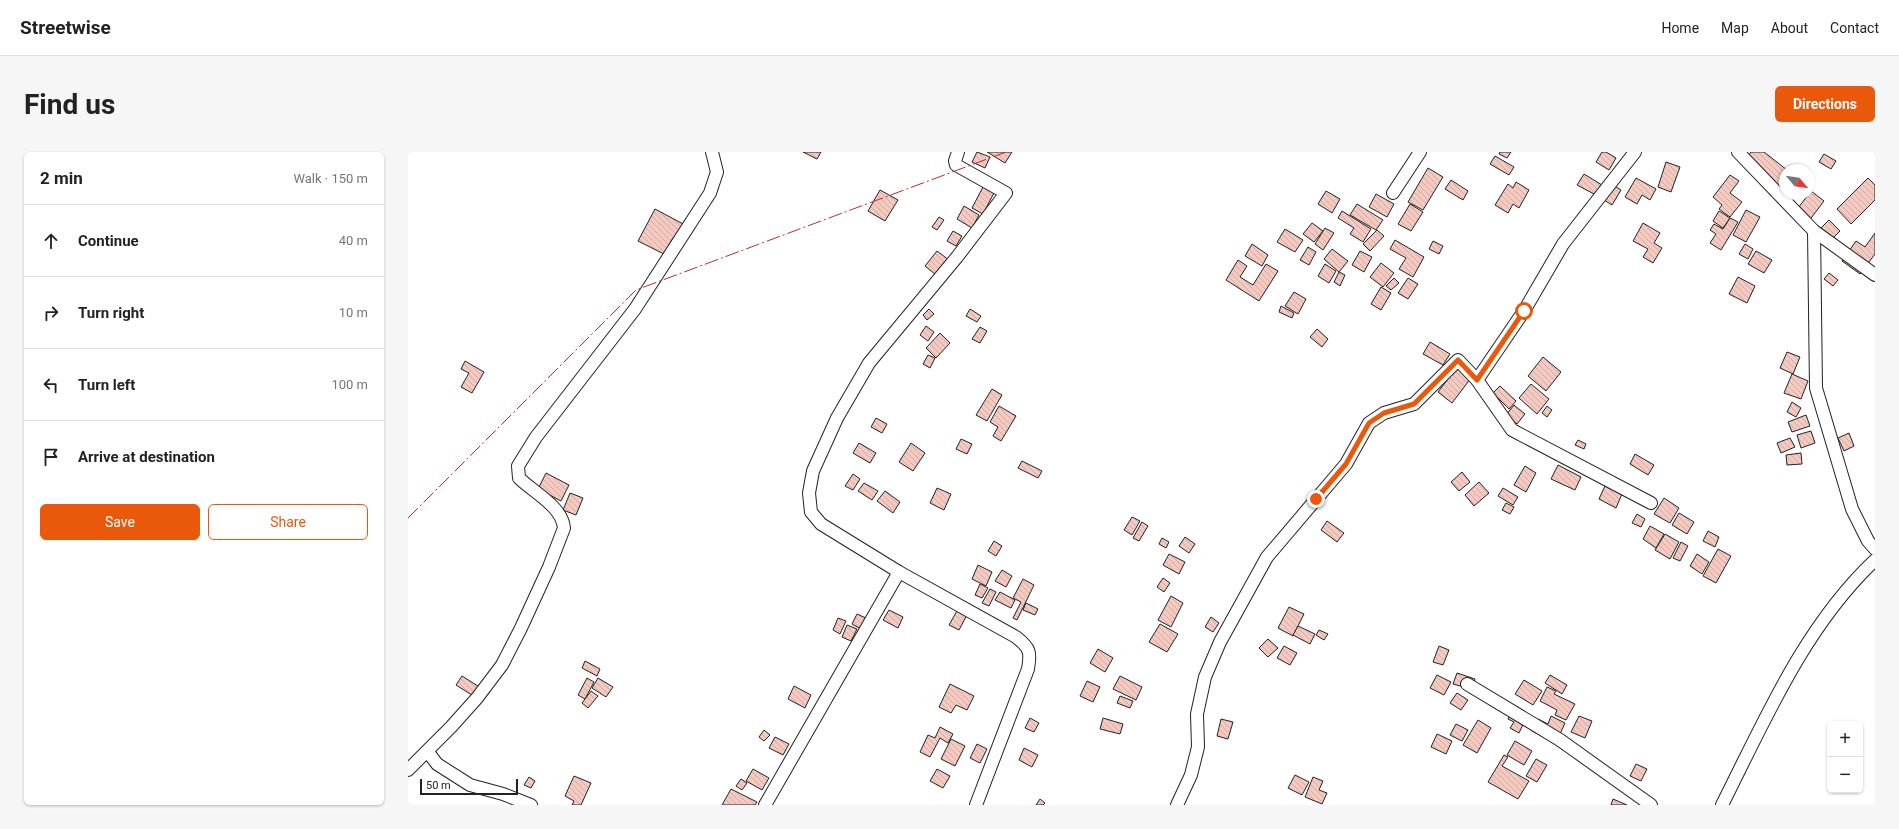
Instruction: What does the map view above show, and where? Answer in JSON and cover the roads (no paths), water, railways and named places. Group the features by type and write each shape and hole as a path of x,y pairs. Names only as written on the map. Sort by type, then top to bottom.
{"street":[{"path":"408,770 428,752 477,698 502,665 521,628 563,534 563,522 559,514 519,478 518,466 536,436 635,309 710,193 717,172 712,152"},
{"path":"958,152 956,166 1006,193 957,258 869,363 837,418 813,471 809,493 811,512 821,524 899,572 1016,637 1025,644 1030,654 1028,669 976,805"},
{"path":"1393,193 1420,152"},
{"path":"1477,380 1524,311 1563,244 1635,152"},
{"path":"1738,152 1814,231 1875,275"},
{"path":"1814,231 1816,388 1852,509 1868,541 1875,549"},
{"path":"1177,805 1191,775 1198,747 1198,714 1205,677 1220,642 1267,557 1346,464 1369,423 1384,413 1414,404 1458,360 1477,380 1512,430 1651,503"},
{"path":"1722,805 1768,713 1821,622 1855,578 1875,560"},
{"path":"765,805 899,572"},
{"path":"1467,684 1560,740 1651,805"},
{"path":"428,752 437,764 470,785 504,794 531,805"}]}
